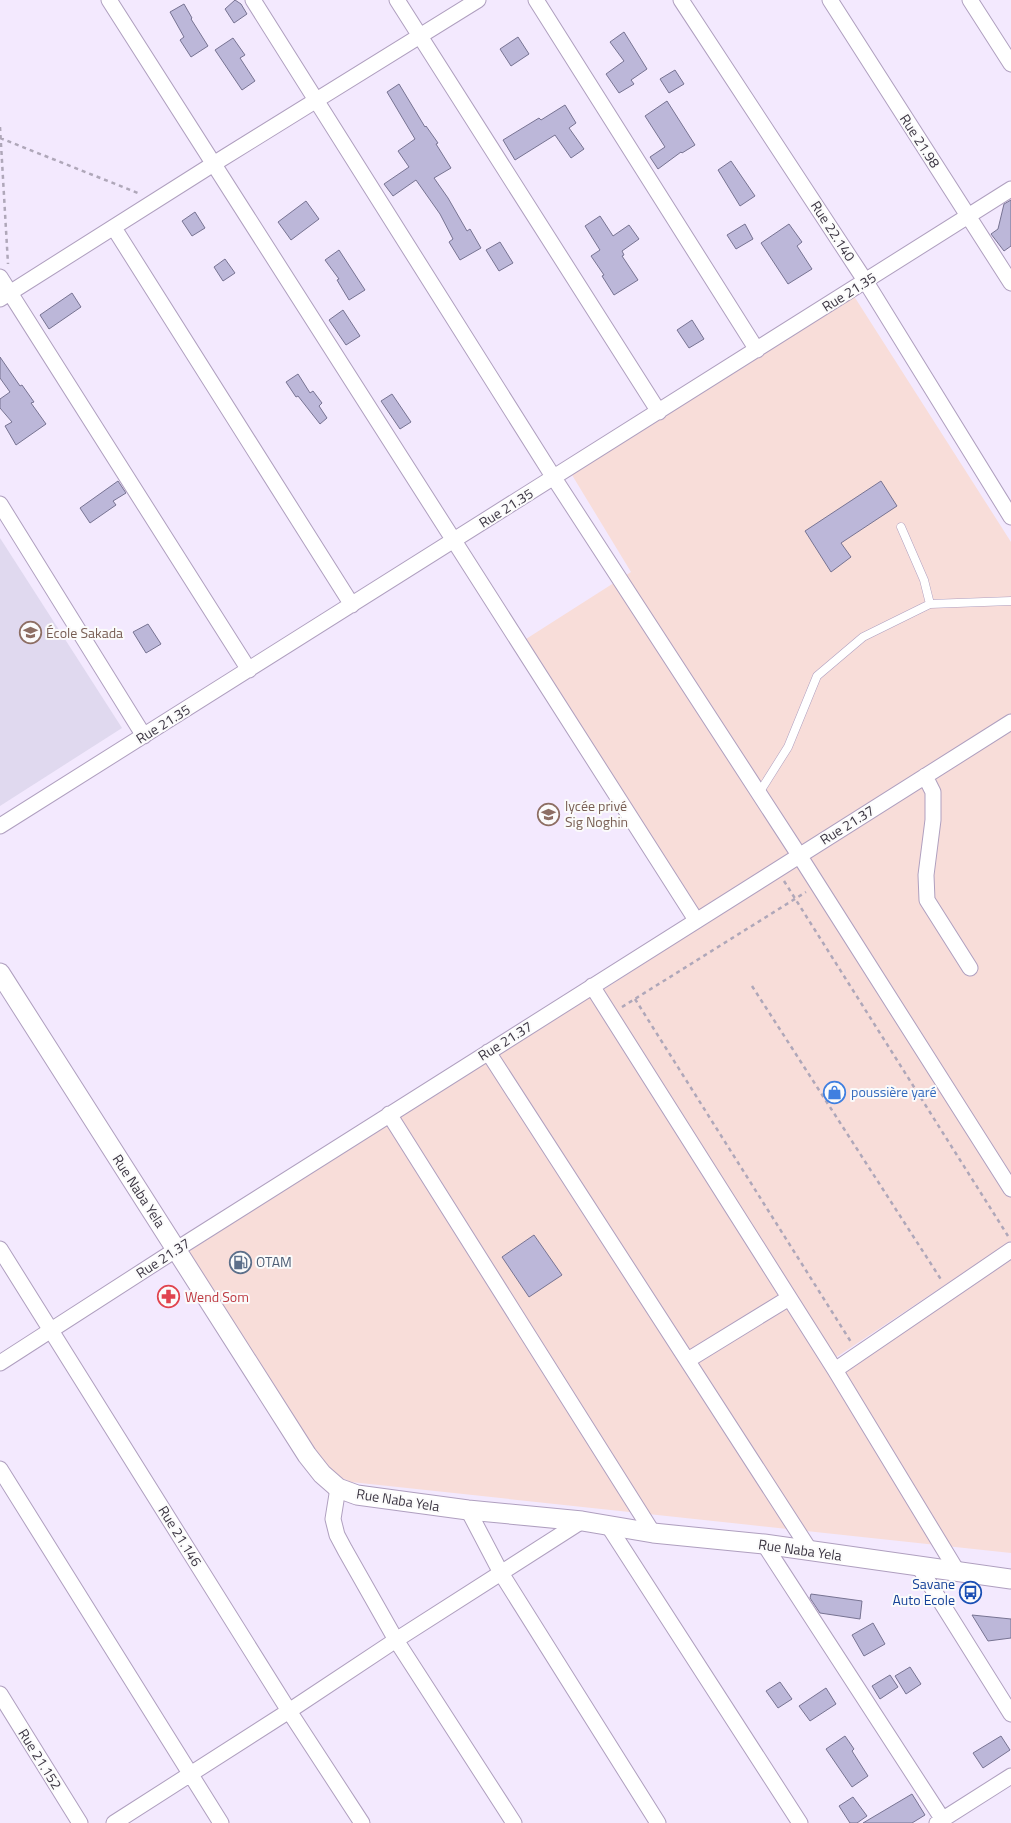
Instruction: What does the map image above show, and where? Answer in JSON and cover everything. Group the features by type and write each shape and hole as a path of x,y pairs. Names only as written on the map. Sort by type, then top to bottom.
{"street":[{"path":"109,0 215,163 696,920"},
{"path":"253,0 554,478 818,884 1011,1189"},
{"path":"397,0 659,412"},
{"path":"5,296 155,200 478,0"},
{"path":"536,0 757,350"},
{"name":"Rue 22.140","path":"681,0 866,282 1011,517"},
{"name":"Rue 21.98","path":"830,0 1011,283"},
{"path":"970,0 1011,64"},
{"name":"Rue 21.35","path":"0,826 1011,189"},
{"path":"114,228 352,605"},
{"path":"4,272 5,296 249,670"},
{"path":"0,504 144,736"},
{"name":"Rue 21.37","path":"0,1363 389,1114 1011,722"},
{"path":"925,776 933,792 933,811 926,874 927,900 970,968"},
{"name":"Rue Naba Yela","path":"0,974 307,1455 322,1474 338,1488 357,1495 468,1510 582,1521 653,1533 764,1544 1011,1579"},
{"path":"592,986 835,1370 956,1571"},
{"path":"488,1052 811,1552"},
{"path":"389,1114 653,1533"},
{"name":"Rue 21.146","path":"0,1249 289,1711 362,1823"},
{"path":"835,1370 1011,1250"},
{"path":"688,1360 789,1298"},
{"path":"0,1469 221,1823"},
{"path":"338,1488 333,1518 337,1535 396,1640 514,1823"},
{"path":"468,1510 501,1573 658,1823"},
{"path":"114,1823 582,1521"},
{"path":"609,1526 800,1823"},
{"path":"764,1544 941,1822 1011,1776"},
{"path":"919,1567 1011,1714"},
{"name":"Rue 21.152","path":"0,1694 80,1823"}],"lane":[{"path":"901,528 924,580 930,604"},
{"path":"759,793 788,747 818,676 862,636 930,604 1011,601"}],"path":[{"path":"0,127 4,272"},
{"path":"1,139 155,200"},
{"path":"777,870 1011,1242"},
{"path":"610,1015 818,884"},
{"path":"752,986 950,1292"},
{"path":"635,999 858,1354"}],"shaded area":[{"path":"852,293 1011,542 1011,1241 835,1358 603,990 705,924 526,639 631,572 572,475"},
{"name":"École Sakada","path":"0,538 122,728 0,806"},
{"path":"590,994 833,1379 1011,1260 1011,1553 351,1482 335,1475 324,1464 188,1252"}],"building":[{"path":"235,0 241,4 247,14 234,23 225,9"},
{"path":"184,4 208,46 191,57 180,40 184,37 170,12"},
{"path":"624,32 647,69 631,80 634,84 619,93 606,74 624,61 610,42"},
{"path":"518,37 529,54 511,66 500,49"},
{"path":"233,38 245,55 240,58 255,81 242,90 215,50"},
{"path":"675,70 684,84 669,93 660,79"},
{"path":"399,84 425,127 438,143 436,144 451,168 434,178 467,231 470,229 481,248 460,260 449,242 453,239 440,214 416,180 393,196 384,184 409,167 398,151 415,139 387,92"},
{"path":"667,101 695,145 681,152 658,169 650,157 665,147 645,116"},
{"path":"565,105 576,123 569,128 584,149 571,158 555,135 515,160 503,140"},
{"path":"731,161 755,196 740,206 718,170"},
{"path":"1011,200 1011,246 1004,251 991,234 998,229 1004,204"},
{"path":"306,201 319,219 291,240 278,222"},
{"path":"195,212 205,228 192,236 182,221"},
{"path":"600,216 613,236 629,225 639,239 622,251 624,255 622,256 638,280 614,295 602,276 604,275 591,256 600,250 585,226"},
{"path":"745,224 753,239 736,249 727,235"},
{"path":"789,224 802,242 797,246 812,269 788,284 761,243"},
{"path":"500,242 513,263 499,271 486,250"},
{"path":"339,250 365,290 349,300 337,280 339,279 325,260"},
{"path":"225,259 235,273 223,281 214,267"},
{"path":"72,293 81,307 49,329 40,315"},
{"path":"343,310 360,336 346,345 329,320"},
{"path":"692,320 704,339 689,348 677,330"},
{"path":"0,357 20,386 22,385 34,402 31,403 46,424 16,445 5,426 12,422 0,408 0,399 10,392 0,378"},
{"path":"298,374 310,393 313,391 322,403 319,406 327,418 320,424 298,396 296,397 286,382"},
{"path":"392,394 411,422 400,429 381,401"},
{"path":"118,481 126,493 113,501 116,505 90,523 80,508"},
{"path":"881,481 897,506 841,543 851,557 831,572 805,531"},
{"path":"148,624 161,644 146,653 133,632"},
{"path":"534,1235 562,1275 529,1297 502,1257"},
{"path":"811,1594 862,1601 860,1619 820,1613 810,1598"},
{"path":"972,1615 1011,1619 1011,1638 988,1641"},
{"path":"873,1623 885,1644 864,1656 852,1635"},
{"path":"910,1667 921,1684 906,1694 895,1676"},
{"path":"890,1675 898,1687 880,1699 872,1686"},
{"path":"780,1682 792,1699 778,1708 766,1691"},
{"path":"826,1688 836,1704 810,1721 799,1706"},
{"path":"845,1736 868,1776 852,1787 826,1749"},
{"path":"1001,1736 1010,1750 983,1768 973,1753"},
{"path":"912,1794 925,1815 912,1823 863,1823"},
{"path":"853,1797 867,1816 857,1823 850,1823 839,1806"}],"place":[{"name":"École Sakada","path":"30,633"},
{"name":"lycée privé Sig Noghin","path":"549,814"},
{"name":"poussière yaré","path":"835,1092"},
{"name":"OTAM","path":"240,1262"},
{"name":"Wend Som","path":"169,1297"},
{"name":"Savane Auto Ecole","path":"971,1592"}]}
